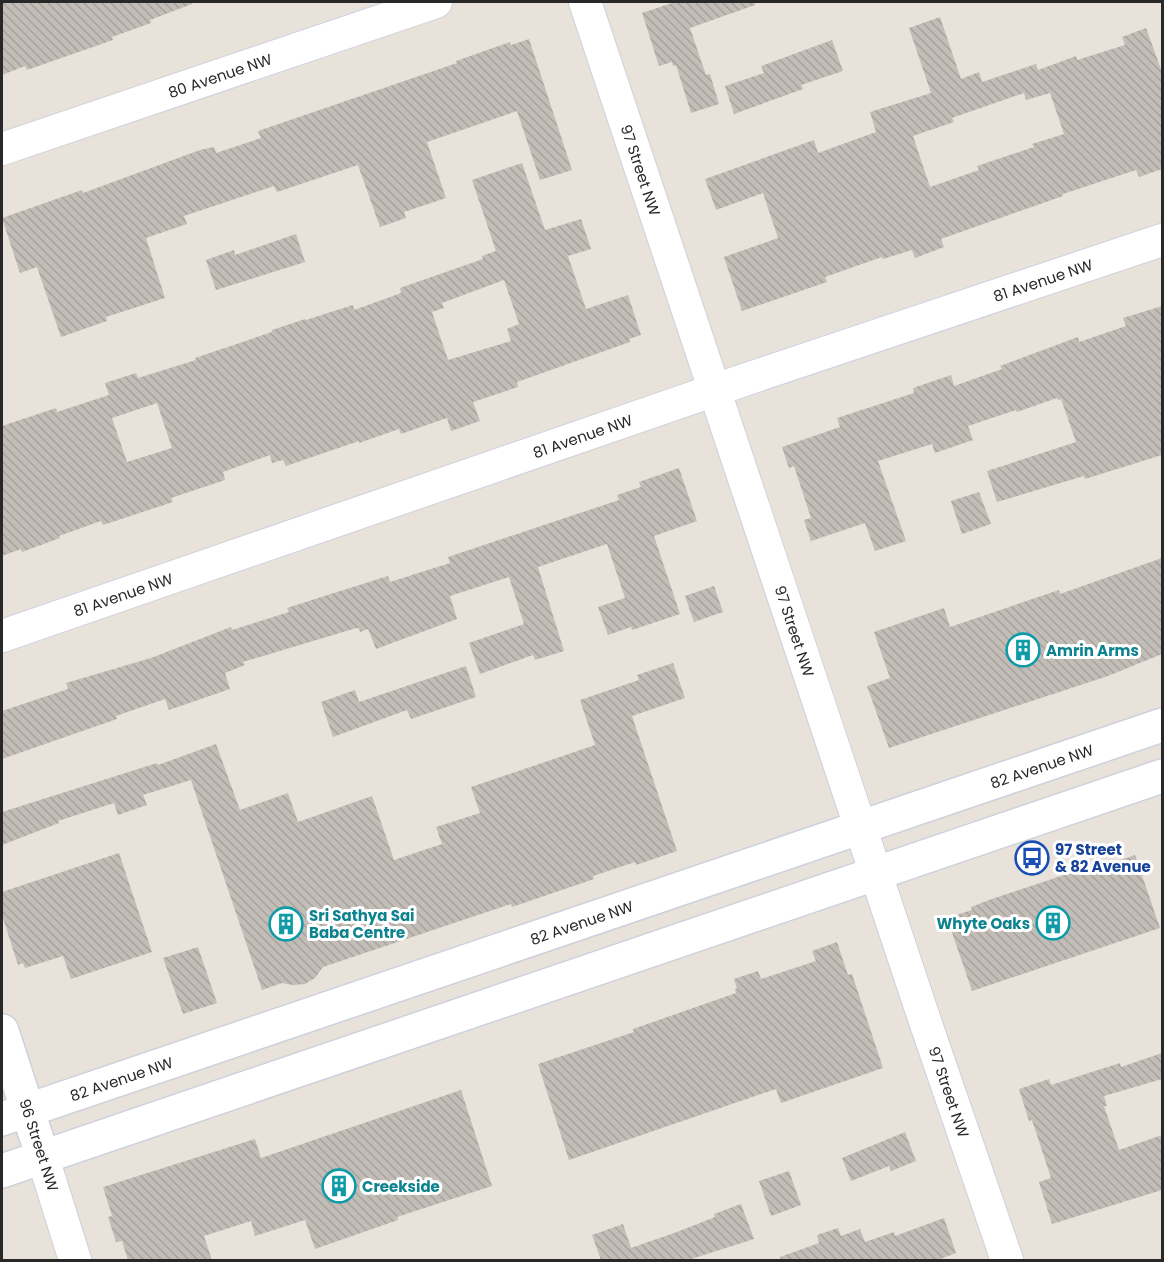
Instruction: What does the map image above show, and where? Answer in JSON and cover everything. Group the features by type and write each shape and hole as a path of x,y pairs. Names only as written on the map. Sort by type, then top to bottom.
{"main road":[{"name":"82 Avenue NW","path":"15,1115 1162,725"},
{"path":"2,1171 1162,776"},
{"name":"96 Street NW","path":"2,1031 15,1115 43,1158"}],"street":[{"name":"80 Avenue NW","path":"2,149 436,2"},
{"name":"97 Street NW","path":"585,2 1007,1260"},
{"name":"81 Avenue NW","path":"2,636 716,390 1162,240"},
{"name":"96 Street NW","path":"43,1158 75,1260"}],"building":[{"path":"2,2 192,2 192,4 150,20 151,23 112,37 113,40 27,70 25,66 2,75"},
{"path":"675,2 755,2 755,5 690,28 706,75 710,74 719,104 691,113 676,65 673,66 672,62 659,66 642,13"},
{"path":"940,17 961,79 979,72 982,82 1036,64 1038,70 1076,56 1077,60 1125,45 1122,37 1146,28 1162,72 1162,169 1139,177 1136,170 1063,194 1063,196 941,239 944,247 915,258 912,250 883,259 882,257 825,277 827,282 742,311 724,257 778,238 763,193 716,210 705,179 814,140 818,153 876,132 870,112 931,93 909,28","holes":["1024,93 1026,100 1050,93 1064,134 1032,144 1034,147 977,166 979,170 930,187 913,136 954,122 952,118"]},
{"path":"529,39 572,170 540,180 517,111 427,142 446,198 404,212 406,218 380,227 358,165 277,192 274,186 184,216 187,224 146,238 165,298 106,317 107,321 61,337 37,267 20,273 2,218 82,190 83,193 200,150 214,147 216,153 261,138 258,131 457,63 456,61 510,42 511,45"},
{"path":"832,40 843,71 801,85 803,89 734,114 725,86 764,73 761,66"},
{"path":"522,163 545,230 581,219 591,249 568,256 586,309 628,295 641,335 629,339 630,342 517,382 518,387 473,402 480,421 451,431 447,418 401,434 399,429 286,466 283,460 272,463 270,455 223,472 225,480 171,498 173,502 103,525 101,521 22,552 21,549 2,556 2,426 56,408 57,412 109,395 105,383 136,373 138,378 196,360 195,358 305,319 353,305 354,310 401,293 400,288 483,259 482,256 496,251 472,180","holes":["504,280 519,324 507,329 511,341 448,360 432,312 444,308 442,303","157,403 172,448 127,462 112,418"]},
{"path":"296,234 305,262 216,290 206,260 234,250 235,255"},
{"path":"1162,306 1162,455 1085,479 1084,476 997,502 987,471 1076,442 1061,399 1057,398 968,426 973,440 935,453 932,444 878,461 906,541 875,551 865,523 811,541 804,520 811,518 794,466 789,468 782,447 840,427 837,418 914,393 913,388 951,375 954,386 1002,369 1000,366 1078,337 1079,342 1126,326 1123,318"},
{"path":"679,468 697,521 654,536 680,614 632,630 631,627 608,635 598,607 625,598 607,544 538,567 564,651 535,660 533,655 480,674 469,643 524,624 509,577 450,596 457,619 376,649 368,629 360,632 359,628 353,629 243,662 245,665 225,673 230,689 169,710 165,699 116,716 117,719 2,759 2,711 68,689 66,683 151,658 231,627 232,630 289,612 287,608 388,576 390,582 450,563 448,557 619,500 617,495 641,487 639,482"},
{"path":"979,492 991,524 962,534 951,501"},
{"path":"1162,558 1162,654 1108,676 889,748 867,686 890,678 874,632 944,608 950,627 1059,590 1060,594"},
{"path":"714,586 723,612 694,622 685,596"},
{"path":"673,663 685,698 632,716 677,851 636,865 635,862 593,876 594,879 512,907 511,904 323,967 315,978 305,984 282,983 262,990 191,780 143,795 147,805 118,815 114,803 58,821 59,823 2,845 2,812 157,763 158,765 216,744 240,810 288,793 298,822 372,796 394,860 442,844 436,827 480,813 471,787 595,745 580,700 639,680 637,675"},
{"path":"466,666 476,697 411,719 407,710 333,737 321,702 355,690 359,702"},
{"path":"119,853 152,952 71,979 63,956 25,968 23,963 18,965 2,915 2,892"},
{"name":"Whyte Oaks","path":"1135,855 1160,928 972,991 947,918 972,910 971,907 989,900 1106,861 1107,865"},
{"path":"837,942 848,975 852,974 883,1068 781,1103 776,1089 569,1160 538,1064 634,1032 633,1029 736,993 734,979 758,971 761,979 816,961 812,951"},
{"path":"198,947 217,1003 183,1014 163,958"},
{"path":"1162,1053 1162,1079 1104,1096 1107,1106 1104,1106 1119,1150 1162,1135 1162,1190 1052,1224 1039,1182 1051,1178 1019,1089 1049,1079 1051,1085 1120,1063 1121,1067"},
{"path":"461,1090 492,1186 397,1217 398,1220 315,1249 305,1220 255,1236 251,1221 204,1236 212,1260 128,1260 122,1241 116,1242 108,1217 112,1216 103,1187 255,1139 261,1158"},
{"path":"905,1132 916,1161 891,1171 889,1166 851,1181 842,1158"},
{"path":"789,1171 801,1205 771,1216 759,1181"},
{"path":"741,1204 754,1239 688,1260 601,1260 592,1235 623,1224 631,1248 715,1217 714,1214"},
{"path":"944,1218 956,1253 938,1260 781,1260 780,1257 819,1243 817,1235 838,1228 841,1236 860,1229 865,1242 894,1232 895,1236"}],"place":[{"name":"Amrin Arms","path":"1023,650"},
{"name":"97 Street & 82 Avenue","path":"1032,858"},
{"name":"Whyte Oaks","path":"1053,923"},
{"name":"Sri Sathya Sai Baba Centre","path":"286,924"},
{"name":"Creekside","path":"339,1186"}]}
